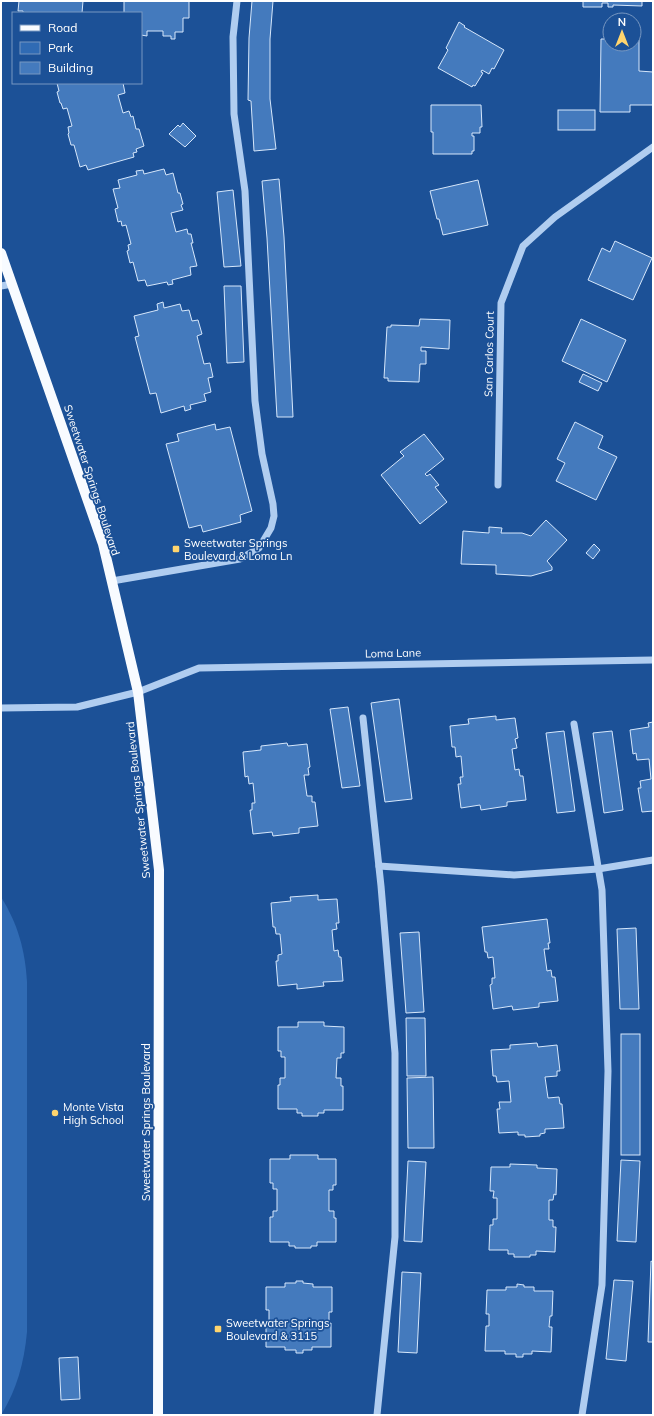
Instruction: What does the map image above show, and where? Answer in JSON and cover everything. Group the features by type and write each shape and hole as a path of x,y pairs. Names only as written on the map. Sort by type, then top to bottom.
{"main road":[{"name":"Sweetwater Springs Boulevard","path":"1,253 103,544 138,692 159,870 158,1415"}],"street":[{"path":"112,580 240,559 259,548 272,528 274,516 273,504 262,454 255,401 245,191 238,153 234,114 233,37 237,1"},
{"name":"San Carlos Court","path":"498,485 501,303 523,246 556,216 653,147"},
{"path":"1,286 12,284"},
{"name":"Loma Lane","path":"1,708 77,707 138,692 199,668 267,665 653,660"},
{"path":"363,718 379,866 395,1053 395,1237 377,1415"},
{"path":"574,724 602,890 608,1071 602,1285 582,1415"},
{"path":"379,866 514,875 598,869 653,860"}],"green space":[{"path":"1,897 12,917 20,938 27,982 27,1332 19,1375 7,1405 1,1415"}],"building":[{"path":"19,1 83,1 82,12 18,11"},
{"path":"124,1 189,1 189,18 183,18 183,32 175,32 175,39 171,39 171,36 163,36 163,31 147,31 147,36 142,35 142,12 124,12"},
{"path":"252,1 273,1 270,39 270,99 276,149 254,151 251,101 248,100 249,38"},
{"path":"583,1 642,1 642,6 613,5 613,7 608,7 608,3 602,3 602,7 583,7"},
{"path":"459,22 465,26 464,27 504,50 494,69 492,68 489,74 482,70 481,72 483,73 475,86 473,85 472,87 438,68 448,50 446,48"},
{"path":"602,39 602,52 639,52 639,71 653,72 653,105 630,105 630,112 600,112"},
{"path":"57,84 123,84 125,93 118,95 123,113 129,111 131,117 133,116 136,129 139,129 144,146 136,149 137,152 133,153 134,157 88,170 86,165 80,167 74,145 71,145 68,134 68,127 72,126 67,108 63,109 60,103 57,92 59,91"},
{"path":"431,105 481,105 482,127 480,127 480,133 472,133 472,136 474,136 474,151 472,151 472,154 433,154"},
{"path":"558,110 595,110 595,130 558,130"},
{"path":"183,123 196,136 185,147 169,134 178,125 180,127"},
{"path":"164,169 166,175 173,173 178,193 180,193 183,204 181,205 183,210 171,213 176,232 187,229 188,234 191,234 193,243 191,243 197,266 190,267 191,275 172,280 173,284 168,285 167,282 147,286 145,280 138,281 133,262 130,263 127,251 129,250 128,245 131,244 126,225 122,226 121,221 118,222 115,209 118,208 113,189 120,188 118,180 137,175 136,171 143,170 144,174"},
{"path":"279,179 284,237 293,417 277,417 267,238 262,181"},
{"path":"478,180 488,225 443,235 439,219 437,219 430,191"},
{"path":"233,190 241,266 224,267 217,192"},
{"path":"615,241 652,258 633,300 588,280 602,248 610,252"},
{"path":"224,286 241,286 244,362 227,363"},
{"path":"163,302 164,308 180,304 182,311 189,310 192,321 198,320 202,334 197,336 204,364 210,363 213,377 208,378 211,392 204,394 206,401 190,405 191,409 185,411 184,406 161,413 156,393 150,394 135,337 139,336 134,316 158,310 157,304"},
{"path":"420,319 450,320 449,349 421,347 421,351 426,351 426,364 420,364 419,382 388,381 388,378 384,378 387,327 391,327 391,325 419,326"},
{"path":"581,319 626,340 607,382 562,361"},
{"path":"583,374 602,383 598,391 579,382"},
{"path":"575,422 603,436 598,448 617,457 596,500 556,481 565,463 557,459"},
{"path":"215,424 216,430 230,427 252,511 240,515 241,522 203,532 201,525 189,528 166,444 179,441 177,434"},
{"path":"424,434 444,459 425,474 427,476 430,474 439,485 435,487 447,502 420,524 381,475 404,456 400,452"},
{"path":"546,520 567,540 547,561 552,567 552,570 531,576 496,574 496,565 461,564 463,531 489,533 489,527 502,528 501,533 522,533 531,536"},
{"path":"594,544 600,550 593,559 586,553"},
{"path":"399,699 412,799 385,802 371,703"},
{"path":"348,707 360,786 342,788 330,709"},
{"path":"496,716 496,720 515,718 518,738 515,739 517,748 512,749 515,770 519,769 520,776 523,776 526,800 507,802 507,806 481,810 480,805 461,808 458,784 461,784 460,777 463,777 461,756 456,757 455,747 452,747 450,726 469,724 468,719"},
{"path":"653,722 653,811 642,812 638,788 641,788 640,781 651,779 649,759 637,760 636,753 633,754 630,730 649,727 648,723"},
{"path":"564,731 575,811 557,813 546,733"},
{"path":"612,731 623,810 604,813 593,733"},
{"path":"287,743 288,746 307,744 310,767 308,768 309,775 304,775 307,796 312,796 312,802 315,802 318,826 299,828 299,833 273,836 272,832 253,834 250,810 252,810 252,803 255,803 253,783 249,784 248,776 245,777 243,752 261,750 261,746"},
{"path":"318,895 318,900 337,899 339,923 336,923 337,929 332,930 334,951 338,950 339,957 341,957 343,981 323,982 324,986 297,989 297,984 278,986 276,961 278,961 278,955 282,954 280,934 276,934 275,927 273,927 271,903 291,901 290,897"},
{"path":"547,919 550,943 548,943 549,949 544,949 547,971 551,970 552,977 555,977 558,1001 539,1003 539,1007 513,1010 512,1006 493,1009 490,985 492,984 492,978 495,978 493,957 488,958 487,952 485,952 482,927"},
{"path":"636,928 639,1009 620,1009 617,929"},
{"path":"419,932 424,1012 406,1013 400,933"},
{"path":"406,1018 425,1018 426,1076 407,1076"},
{"path":"298,1022 324,1022 324,1026 344,1027 344,1053 341,1053 341,1058 337,1058 336,1078 341,1078 341,1086 343,1086 343,1110 324,1110 324,1113 318,1113 318,1116 302,1116 302,1113 297,1113 297,1109 278,1109 278,1085 280,1085 280,1078 285,1078 285,1057 281,1057 281,1051 278,1051 278,1027 298,1027"},
{"path":"621,1034 640,1034 640,1155 621,1155"},
{"path":"537,1043 538,1047 557,1045 560,1071 557,1071 557,1076 545,1077 548,1098 559,1097 560,1104 562,1104 564,1128 545,1129 545,1133 540,1134 540,1136 525,1137 525,1135 518,1135 518,1132 499,1133 497,1109 500,1109 499,1102 511,1102 509,1081 497,1082 496,1076 493,1076 491,1050 510,1049 510,1045"},
{"path":"433,1077 434,1148 408,1148 407,1078"},
{"path":"290,1155 318,1155 318,1159 336,1159 336,1185 333,1185 333,1190 329,1190 329,1211 334,1211 334,1218 336,1218 336,1242 317,1242 317,1246 311,1246 311,1248 295,1248 295,1246 289,1246 289,1242 270,1242 270,1217 273,1217 273,1211 277,1211 277,1189 273,1189 273,1183 270,1183 270,1159 290,1159"},
{"path":"621,1160 640,1161 636,1242 617,1241"},
{"path":"408,1161 426,1162 422,1242 404,1241"},
{"path":"510,1164 537,1165 537,1168 557,1169 556,1195 554,1194 553,1200 549,1200 549,1220 553,1220 553,1227 556,1227 555,1252 536,1251 536,1255 530,1255 530,1257 514,1257 514,1254 508,1254 508,1250 489,1250 490,1225 493,1225 493,1219 497,1219 497,1198 493,1198 494,1191 490,1191 491,1167 510,1167"},
{"path":"651,1261 653,1262 653,1342 648,1342"},
{"path":"402,1272 421,1273 417,1353 398,1352"},
{"path":"614,1280 633,1281 626,1361 606,1359"},
{"path":"296,1281 303,1281 303,1283 313,1284 313,1287 332,1287 332,1312 329,1312 329,1323 331,1323 331,1347 312,1347 312,1350 303,1350 303,1353 296,1353 296,1350 285,1350 285,1347 266,1347 266,1322 269,1322 269,1310 266,1310 266,1287 285,1287 285,1283 296,1283"},
{"path":"517,1284 524,1285 524,1287 534,1287 534,1291 553,1291 552,1316 550,1316 549,1327 552,1327 551,1352 532,1351 532,1354 523,1354 523,1357 516,1357 516,1354 505,1354 505,1351 485,1351 486,1326 489,1326 489,1314 486,1314 487,1290 506,1290 506,1287 517,1287"},
{"path":"78,1357 80,1399 61,1400 59,1358"}],"place":[{"name":"Sweetwater Springs Boulevard & Loma Ln","path":"176,549"},
{"name":"Monte Vista High School","path":"55,1113"},
{"name":"Sweetwater Springs Boulevard & 3115","path":"218,1329"}]}
